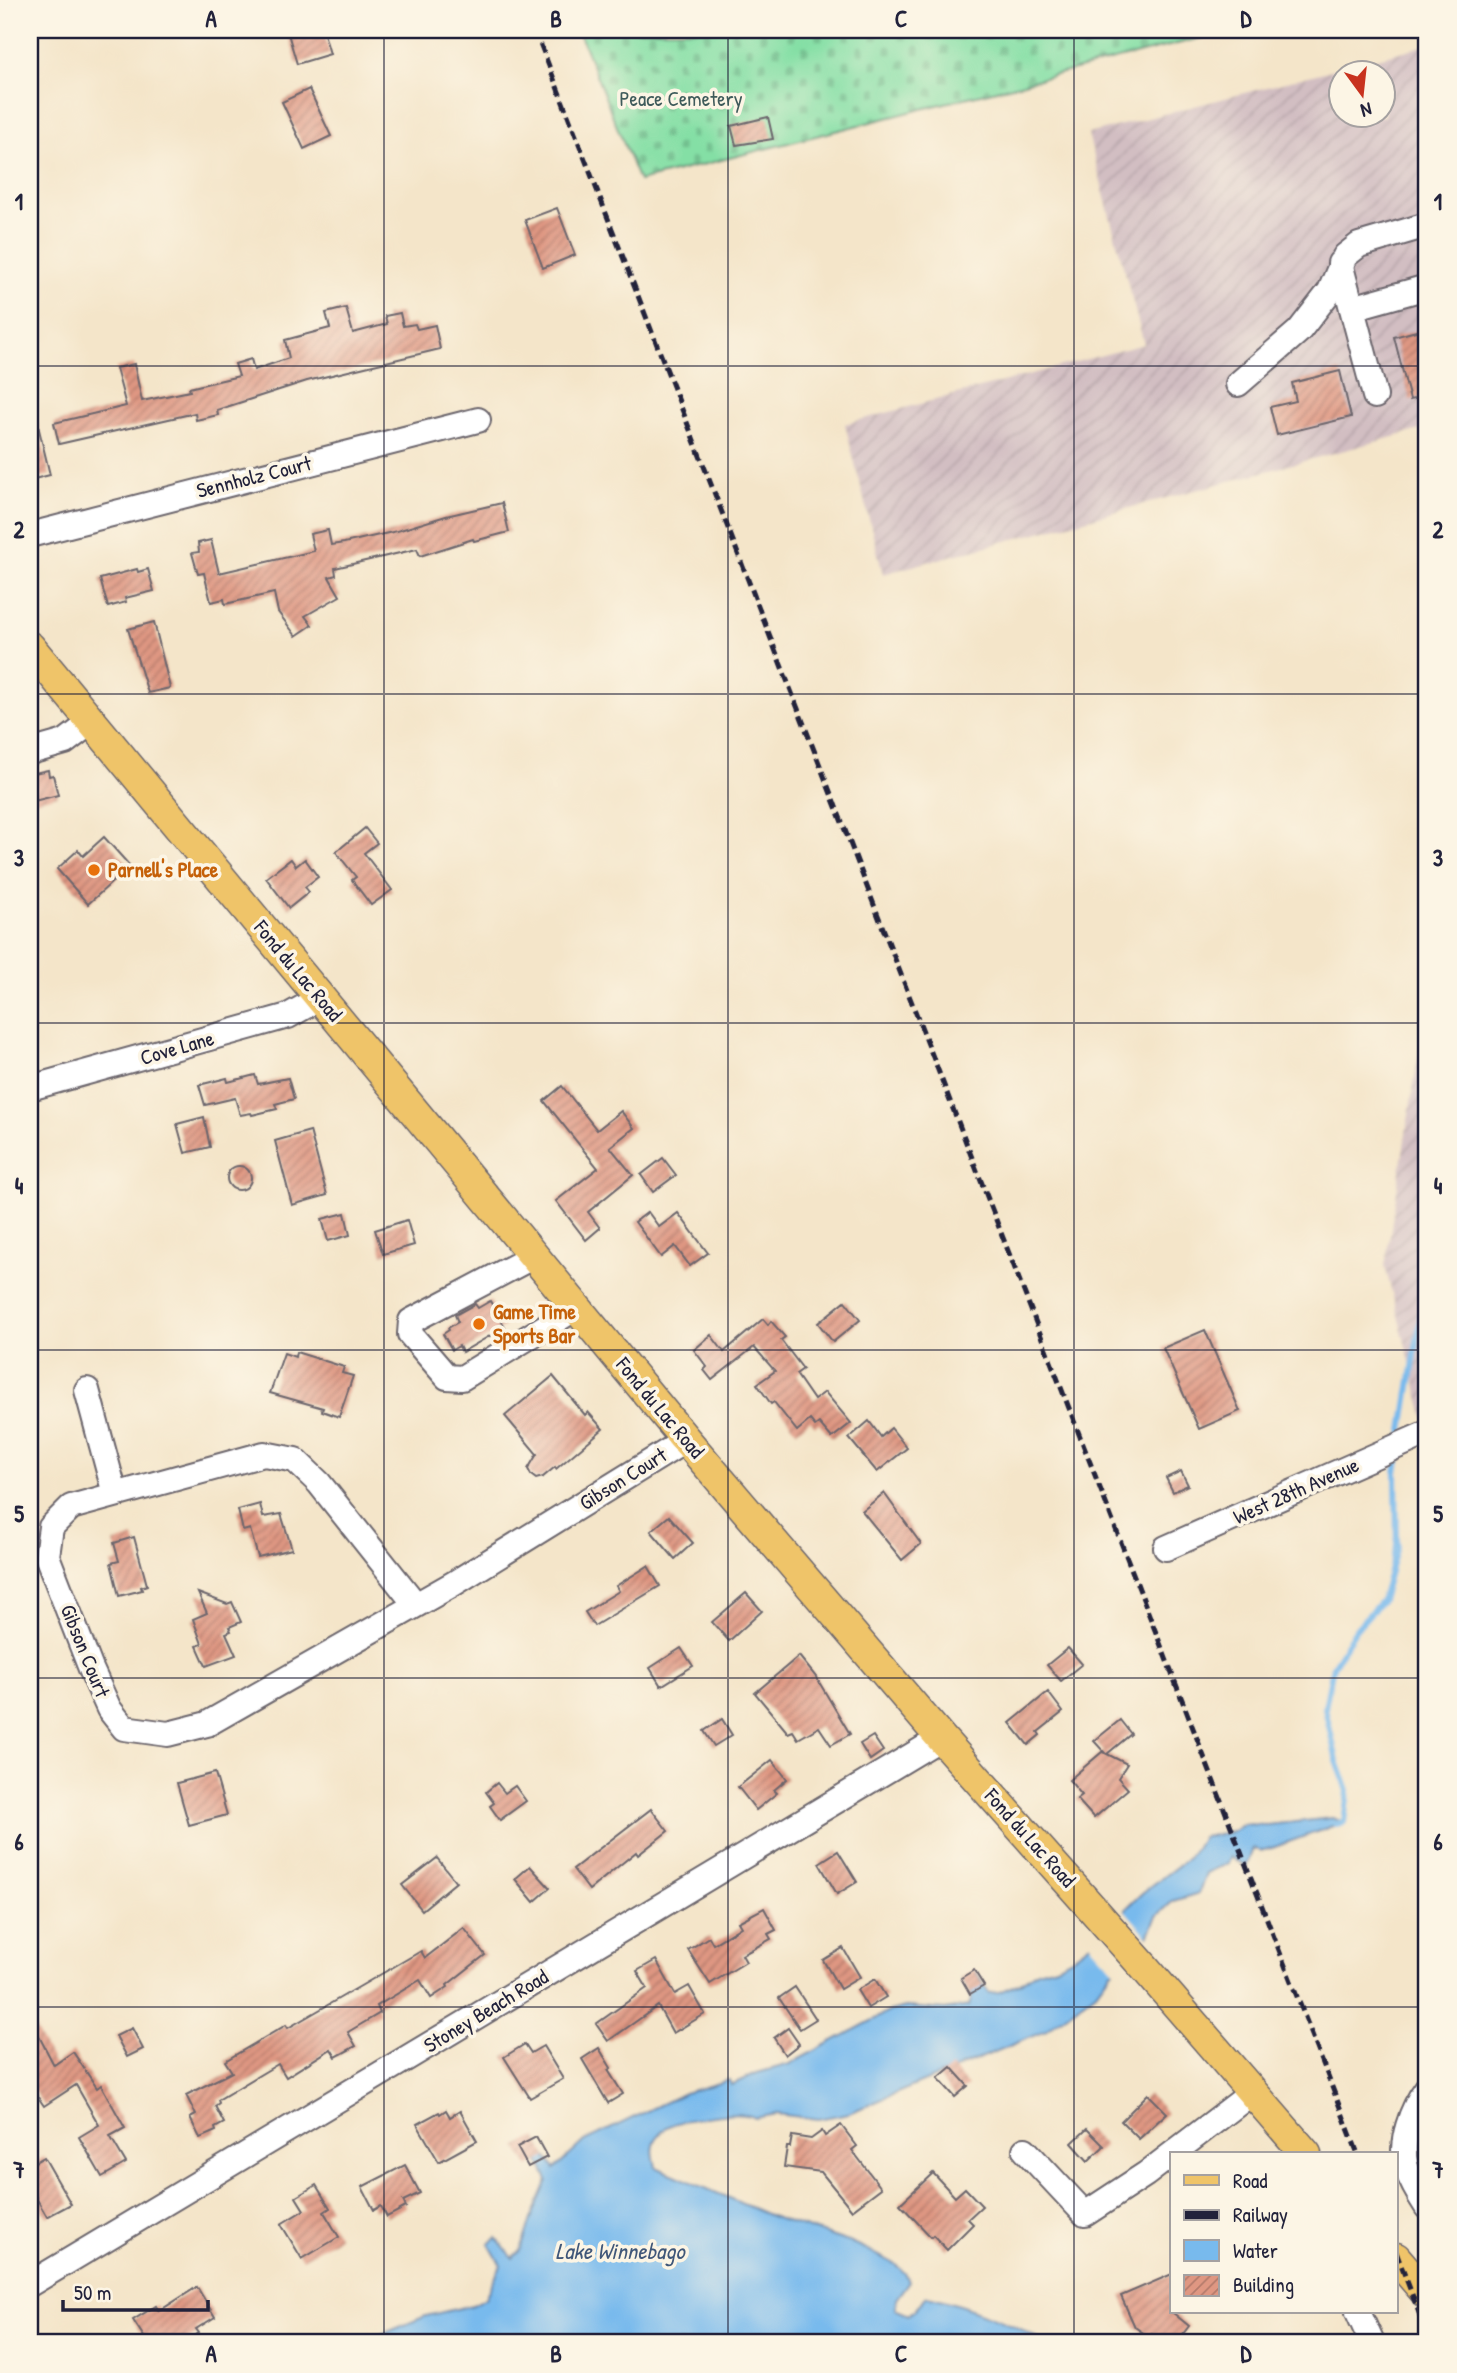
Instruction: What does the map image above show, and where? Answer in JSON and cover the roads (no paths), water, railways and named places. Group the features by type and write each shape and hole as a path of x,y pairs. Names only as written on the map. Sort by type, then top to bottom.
{"main road":[{"name":"Fond du Lac Road","path":"30,648 686,1440 941,1738 1304,2152"},
{"path":"1398,2260 1427,2294"}],"street":[{"path":"1238,384 1299,331 1330,291 1345,256 1359,245 1427,225"},
{"path":"1340,263 1375,396"},
{"path":"1352,308 1427,287"},
{"name":"Sennholz Court","path":"30,535 478,420"},
{"path":"30,752 65,741 90,723"},
{"name":"Cove Lane","path":"30,1088 267,1023 288,1016 320,998"},
{"path":"534,1256 411,1321 410,1334 447,1377 462,1378 576,1308"},
{"path":"87,1390 115,1494"},
{"name":"West 28th Avenue","path":"1166,1548 1419,1436"},
{"name":"Gibson Court","path":"416,1605 319,1483 295,1460 264,1454 115,1494 71,1507 51,1527 47,1556 109,1709 124,1728 168,1734 207,1724 416,1605 686,1440"},
{"name":"Stoney Beach Road","path":"30,2283 941,1738"},
{"path":"1427,2088 1404,2143 1406,2166 1427,2207"},
{"path":"1174,2152 1252,2092"},
{"path":"1025,2150 1085,2214 1170,2155"},
{"path":"1359,2314 1372,2343"}],"water":[{"name":"Lake Winnebago","path":"1332,1818 1344,1822 1272,1848 1260,1851 1253,1848 1246,1866 1230,1857 1228,1863 1206,1873 1199,1893 1173,1901 1157,1916 1147,1939 1110,1973 1096,1992 1045,2031 849,2113 818,2119 776,2114 755,2118 738,2114 712,2116 667,2127 654,2142 656,2167 773,2217 858,2245 895,2264 909,2281 896,2299 895,2309 909,2315 927,2296 1006,2322 1043,2343 361,2343 426,2316 473,2305 485,2298 501,2265 489,2244 497,2238 513,2258 521,2250 548,2180 538,2159 545,2155 555,2169 585,2141 684,2093 729,2080 731,2085 757,2073 790,2064 890,2011 906,2007 945,2010 969,2006 972,1996 962,1979 976,1972 989,1993 999,1992 1020,1983 1037,1971 1056,1966 1089,1945 1142,1893 1188,1858 1203,1837 1232,1832 1244,1824 1267,1825"}],"waterway":[{"path":"1402,1437 1421,1316 1427,1216"},
{"path":"1336,1824 1344,1822 1348,1791 1337,1761 1325,1708 1333,1666 1356,1629 1382,1600 1397,1546 1396,1472 1400,1451"}],"railway":[{"path":"535,30 1357,2152"},
{"path":"1398,2257 1427,2334"}],"place":[{"name":"Parnell's Place","path":"94,870"},
{"name":"Game Time Sports Bar","path":"479,1324"}],"park label":[{"name":"Peace Cemetery","path":"681,99"}]}
